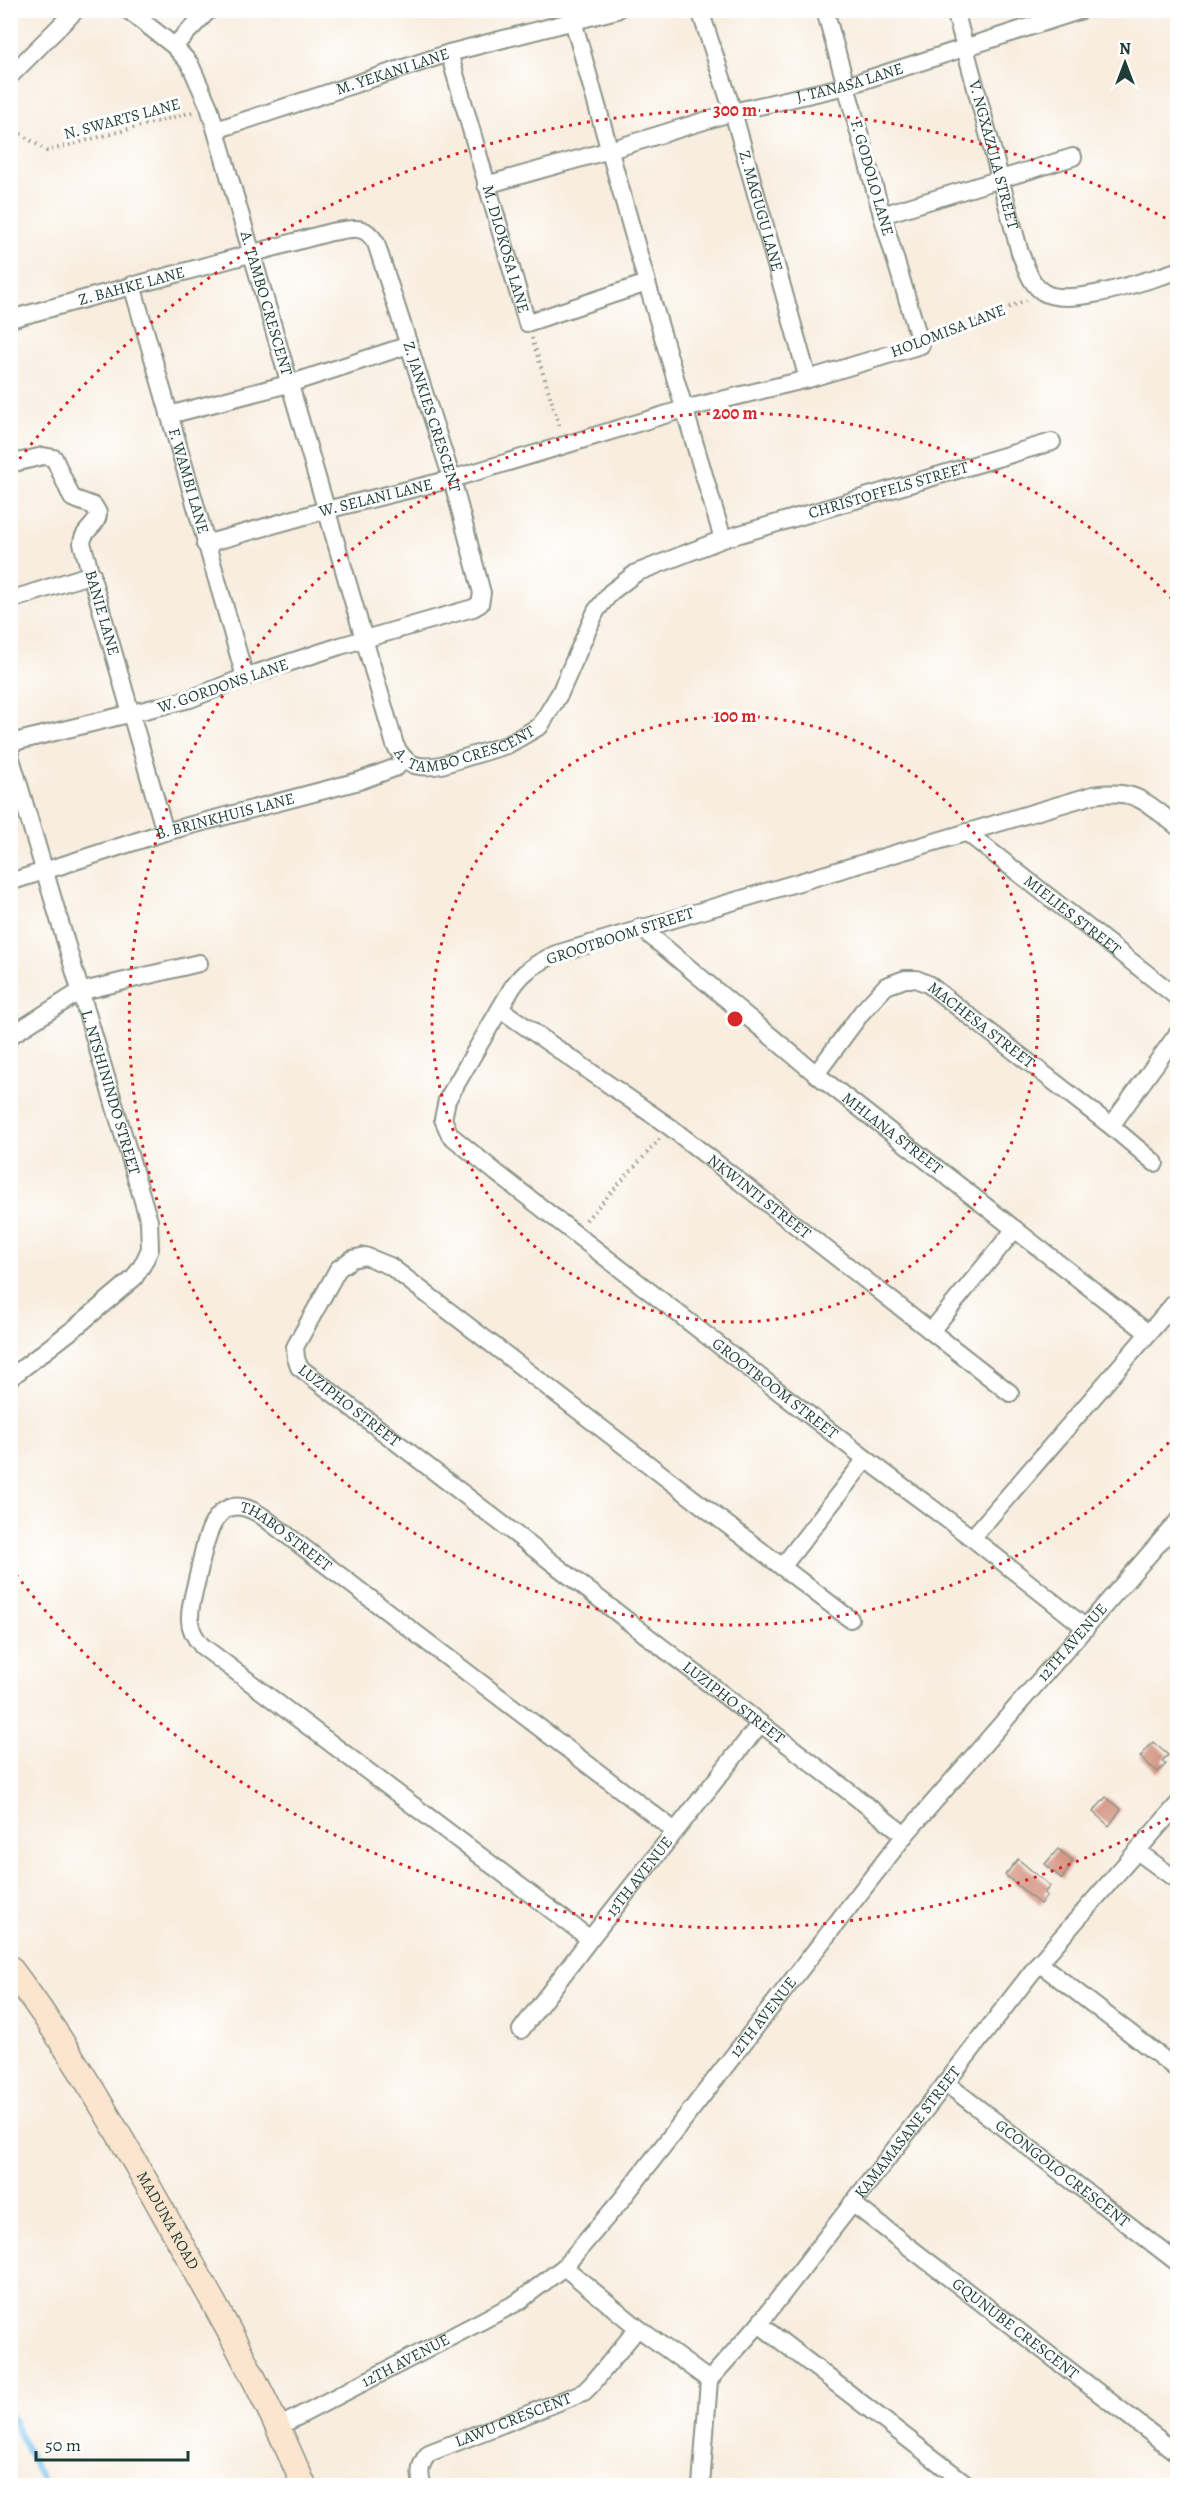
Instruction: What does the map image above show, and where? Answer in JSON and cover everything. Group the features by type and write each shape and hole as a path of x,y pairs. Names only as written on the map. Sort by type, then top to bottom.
{"street":[{"path":"10,76 76,10"},
{"name":"A. TAMBO CRESCENT","path":"128,10 174,46 190,64 209,107 292,383 326,510 395,745 403,759 418,765 441,765 518,740 540,726 547,717 596,611 611,592 624,581 644,570 723,539"},
{"path":"174,46 209,10"},
{"name":"M. YEKANI LANE","path":"216,129 571,16 617,10"},
{"name":"Z. MAGUGU LANE","path":"700,10 733,112 808,379"},
{"name":"F. GODOLO LANE","path":"825,10 921,345"},
{"name":"V. NGXAZULA STREET","path":"955,10 1020,253 1030,278 1044,293"},
{"name":"J. TANASA LANE","path":"486,185 733,112 846,86 1082,10"},
{"path":"571,16 723,539"},
{"name":"M. DLOKOSA LANE","path":"449,53 527,323"},
{"path":"882,215 1073,157"},
{"name":"Z. JANKIES CRESCENT","path":"253,255 332,232 363,229 370,233 376,243 452,479 482,594 480,604 364,639"},
{"name":"Z. BAHKE LANE","path":"10,320 132,285 253,255"},
{"path":"1044,293 1069,298 1088,296 1178,271"},
{"path":"527,323 647,283"},
{"name":"F. WAMBI LANE","path":"132,285 245,677"},
{"path":"169,415 292,383 409,345"},
{"name":"HOLOMISA LANE","path":"684,409 808,379 921,345"},
{"name":"W. SELANI LANE","path":"205,544 326,510 452,479 684,409"},
{"name":"CHRISTOFFELS STREET","path":"723,539 1052,442"},
{"name":"BANIE LANE","path":"10,464 43,456 54,458 72,498 97,509 99,517 82,538 165,832"},
{"path":"10,600 92,574"},
{"name":"W. GORDONS LANE","path":"10,743 190,699 245,677 364,639"},
{"name":"L. NTSHININDO STREET","path":"10,755 149,1221 150,1249 134,1278 10,1378"},
{"name":"B. BRINKHUIS LANE","path":"10,882 165,832 366,778 397,767 403,759"},
{"name":"GROOTBOOM STREET","path":"1086,1628 498,1174 450,1135 444,1126 443,1110 520,975 534,964 556,954 640,927 1093,795 1112,792 1133,795 1178,827"},
{"name":"MIELIES STREET","path":"966,832 1178,998"},
{"name":"MHLANA STREET","path":"640,927 816,1074 1148,1333"},
{"path":"10,1036 79,992 199,963"},
{"name":"MACHESA STREET","path":"816,1074 862,1012 886,986 905,979 916,979 928,984 1111,1126 1155,1163"},
{"name":"NKWINTI STREET","path":"500,1009 670,1127 1010,1393"},
{"path":"1111,1126 1178,1033"},
{"path":"931,1331 1015,1229"},
{"name":"LUZIPHO STREET","path":"850,1619 420,1288 375,1258 359,1257 338,1269 298,1340 295,1352 299,1367 904,1835"},
{"path":"972,1538 1178,1299"},
{"path":"782,1567 866,1459"},
{"name":"THABO STREET","path":"590,1939 202,1646 193,1633 189,1618 207,1535 215,1518 223,1511 234,1508 247,1509 262,1516 675,1831"},
{"name":"12TH AVENUE","path":"278,2427 518,2302 564,2266 622,2199 904,1835 1178,1521"},
{"name":"13TH AVENUE","path":"521,2030 760,1724"},
{"name":"KAMAMASANE STREET","path":"709,2380 759,2324 947,2085 1039,1963 1178,1804"},
{"path":"1137,1851 1178,1881"},
{"path":"1039,1963 1178,2070"},
{"name":"MADUNA ROAD","path":"10,1968 43,2012 110,2118 244,2359 304,2486"},
{"name":"GCONGOLO CRESCENT","path":"947,2085 1178,2263"},
{"name":"GQUNUBE CRESCENT","path":"852,2203 1178,2454"},
{"path":"564,2266 638,2328 709,2380 701,2486"},
{"path":"759,2324 969,2486"},
{"name":"LAWU CRESCENT","path":"423,2486 420,2474 421,2465 429,2453 584,2392 638,2328"}],"path":[{"name":"N. SWARTS LANE","path":"10,130 15,130 47,151 209,107"},
{"name":"HOLOMISA LANE","path":"921,345 1044,293"},
{"name":"M. DLOKOSA LANE","path":"527,323 565,445"},
{"path":"575,1232 670,1127"}],"building":[{"path":"1153,1742 1168,1755 1162,1761 1166,1764 1158,1772 1140,1757"},
{"path":"1106,1797 1121,1809 1109,1826 1093,1812"},
{"path":"1058,1849 1073,1861 1062,1879 1045,1864"},
{"path":"1018,1859 1050,1886 1044,1893 1047,1896 1040,1904 1005,1875"}],"waterway":[{"path":"10,2414 45,2486"}]}
